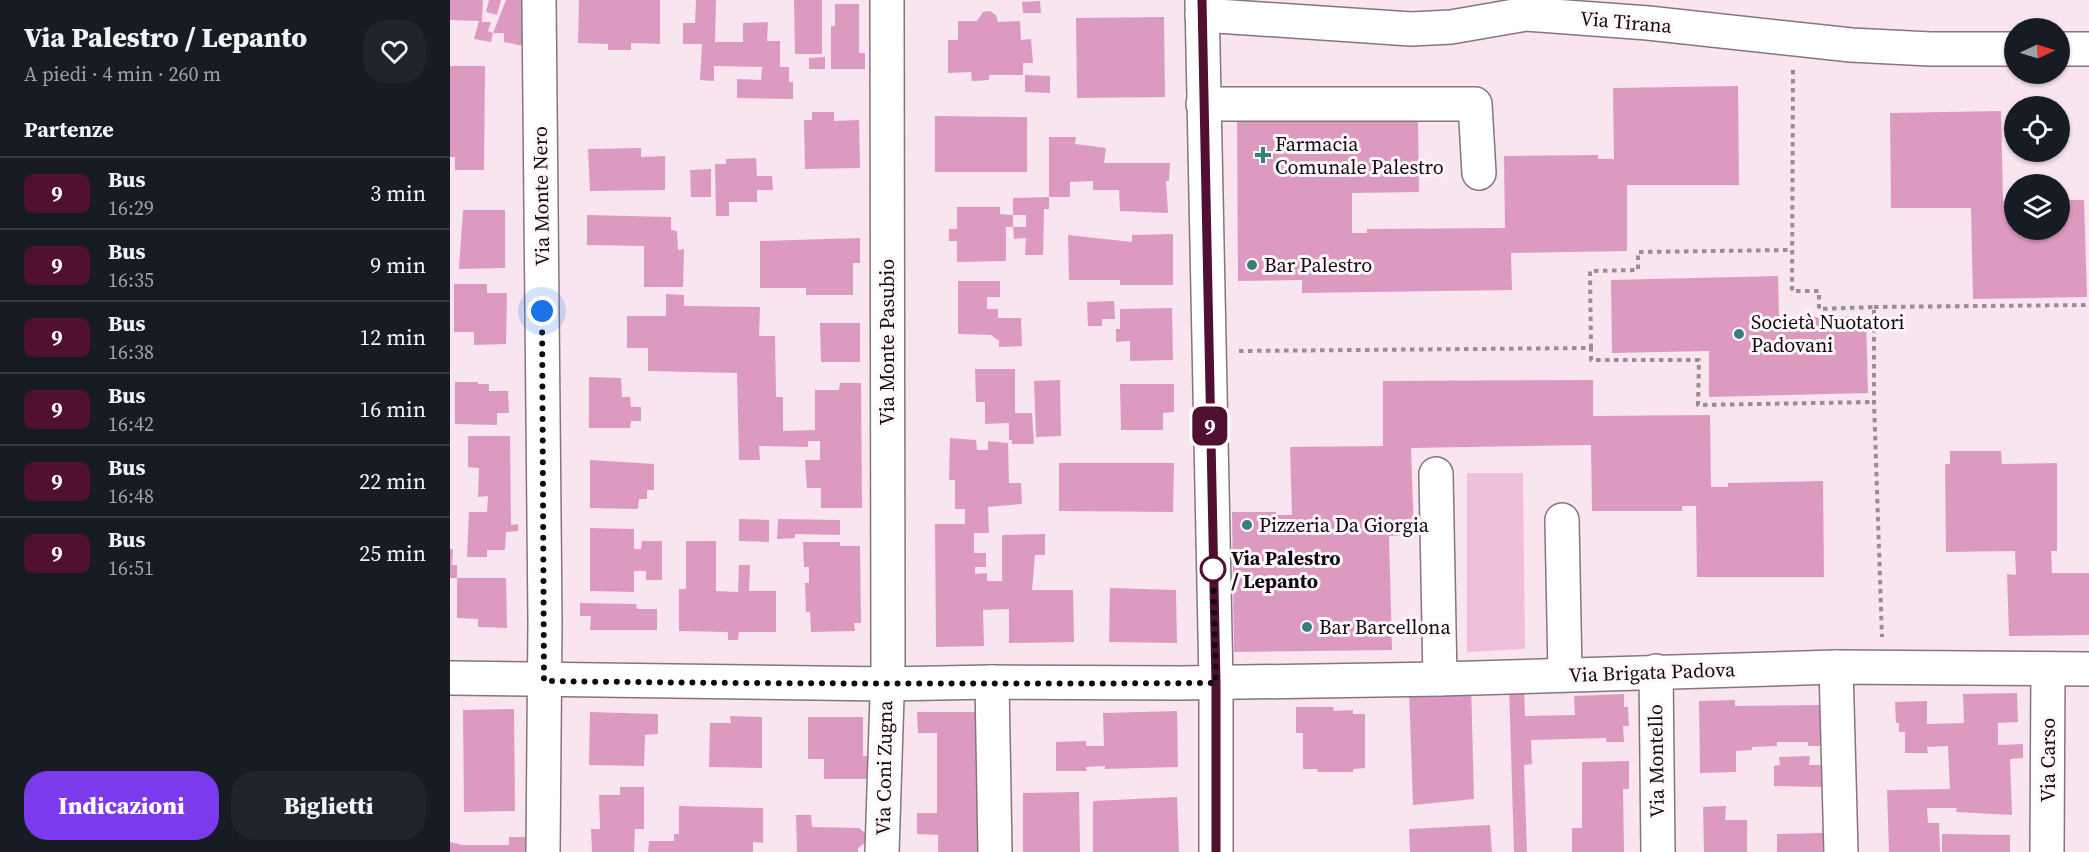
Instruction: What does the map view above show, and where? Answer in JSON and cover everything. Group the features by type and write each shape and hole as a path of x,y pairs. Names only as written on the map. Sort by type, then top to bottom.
{"street":[{"name":"Via Monte Nero","path":"538,0 544,681 543,852"},
{"name":"Via Monte Pasubio","path":"886,684 887,0"},
{"name":"Via Tirana","path":"1202,8 1411,29 1451,27 1526,14 1930,49 2004,49"},
{"path":"1202,8 1216,683 1216,852"},
{"path":"2070,49 2089,49"},
{"path":"1203,104 1475,104 1479,173"},
{"path":"1436,474 1440,679"},
{"path":"1562,520 1565,674"},
{"name":"Via Brigata Padova","path":"450,678 886,684 1216,683 1836,667 2089,669"},
{"path":"1836,667 1841,852"},
{"name":"Via Carso","path":"2047,852 2048,669"},
{"name":"Via Montello","path":"1656,671 1658,852"},
{"path":"992,682 995,852"},
{"name":"Via Coni Zugna","path":"882,852 886,684"}],"path":[{"path":"1793,38 1792,291 1819,291 1819,309 2089,305"},
{"path":"1791,250 1638,252 1638,270 1590,271 1591,360 1699,360 1698,405 1874,402"},
{"path":"1874,307 1874,402 1883,667"},
{"path":"1234,351 1591,348"}],"shaded area":[{"path":"1467,473 1523,473 1525,649 1467,652"}],"building":[{"path":"450,0 483,0 482,22 491,22 488,31 493,33 491,42 474,39 479,21 450,20"},
{"path":"489,0 501,0 497,15 486,12"},
{"path":"506,0 523,0 523,46 504,42 504,33 493,33"},
{"path":"579,0 660,0 660,44 631,43 631,50 608,50 608,44 578,43"},
{"path":"696,0 716,0 715,42 743,42 743,23 768,22 767,41 780,41 780,67 789,67 789,82 793,82 793,99 737,98 737,79 761,80 762,67 714,66 714,81 700,80 702,44 683,44 683,23 695,23"},
{"path":"794,0 822,0 822,54 795,54"},
{"path":"1040,1 1041,13 1023,13 1022,2"},
{"path":"835,4 859,4 859,53 865,53 865,69 831,69 831,26 835,26"},
{"path":"990,11 996,15 998,22 1020,21 1021,40 1031,39 1033,63 1023,63 1023,75 989,75 989,80 972,81 971,72 948,73 948,40 958,40 958,21 977,21 983,12"},
{"path":"1164,17 1165,97 1077,98 1076,18"},
{"path":"825,57 825,69 809,69 809,58"},
{"path":"450,66 485,66 484,170 455,170 455,157 450,157"},
{"path":"1025,75 1050,76 1050,93 1025,92"},
{"path":"1738,86 1739,185 1627,185 1627,251 1511,253 1512,290 1302,293 1302,280 1238,281 1237,122 1418,120 1419,192 1352,193 1352,233 1367,233 1367,229 1505,228 1504,156 1598,155 1598,159 1614,159 1613,88"},
{"path":"2001,111 2004,240 2070,240 2070,200 2084,200 2087,297 1973,299 1971,208 1891,208 1890,113"},
{"path":"812,112 834,112 834,121 859,120 860,168 805,169 804,120 812,120"},
{"path":"935,116 1027,117 1027,172 935,172"},
{"path":"1049,137 1076,137 1075,144 1106,148 1104,163 1170,163 1169,181 1166,181 1168,213 1120,211 1119,190 1093,190 1093,181 1070,182 1070,197 1049,197"},
{"path":"641,148 641,157 665,156 665,190 590,191 588,149"},
{"path":"756,158 757,176 772,176 773,190 757,190 757,202 729,202 729,216 716,216 715,164 726,164 726,159"},
{"path":"711,169 711,197 691,197 690,170"},
{"path":"1049,197 1049,209 1044,209 1043,255 1025,255 1026,238 1014,239 1013,227 1026,227 1026,215 1013,215 1013,198"},
{"path":"957,207 1000,207 1000,214 1013,215 1013,227 1006,227 1006,261 957,262 957,241 949,241 949,229 957,229"},
{"path":"463,210 505,210 505,268 459,269"},
{"path":"587,215 671,217 671,230 677,231 678,250 684,249 683,287 644,287 644,246 587,245"},
{"path":"1173,234 1173,285 1120,285 1120,280 1069,280 1068,235 1132,242 1132,235"},
{"path":"860,238 860,263 853,263 853,295 806,295 806,288 760,288 760,241"},
{"name":"Società Nuotatori Padovani","path":"1778,276 1779,318 1866,316 1868,393 1709,397 1709,351 1612,353 1611,280"},
{"path":"958,281 1000,281 1000,297 987,297 987,309 998,309 998,318 1021,318 1022,346 999,347 999,341 991,335 958,334"},
{"path":"454,284 487,284 487,293 507,293 506,344 474,345 474,332 454,332"},
{"path":"666,294 684,295 684,306 760,307 759,336 775,336 776,397 783,397 783,431 815,430 815,390 839,390 840,383 861,383 862,508 821,508 821,488 807,488 805,460 820,460 820,441 808,441 808,447 759,446 760,460 739,460 737,373 648,371 648,348 627,348 627,316 666,316"},
{"path":"1114,301 1115,319 1102,319 1102,326 1088,326 1087,302"},
{"path":"1172,308 1173,360 1130,361 1130,341 1116,342 1116,329 1120,329 1120,309"},
{"path":"820,323 860,323 860,362 821,362"},
{"path":"975,369 1015,369 1015,413 1032,413 1034,444 1012,444 1012,440 1009,440 1009,423 985,424 985,402 976,402"},
{"path":"589,377 621,378 622,397 630,397 631,407 641,407 641,421 631,421 630,428 589,428"},
{"path":"1060,380 1061,436 1036,437 1034,381"},
{"path":"1593,380 1593,416 1710,415 1711,487 1728,487 1728,483 1823,481 1824,577 1697,577 1696,506 1682,506 1682,511 1592,511 1591,445 1411,448 1414,535 1389,536 1392,650 1234,652 1232,512 1276,512 1276,515 1292,515 1290,447 1383,446 1383,381"},
{"path":"455,382 478,382 478,384 489,384 489,391 508,391 509,413 497,413 497,425 455,424"},
{"path":"1120,384 1174,384 1174,412 1163,413 1163,430 1121,430"},
{"path":"468,436 510,436 511,525 518,524 518,531 506,532 505,550 487,550 487,557 467,557 469,512 487,512 488,496 478,497 479,468 468,467"},
{"path":"950,438 976,440 977,450 988,450 988,441 1008,443 1009,483 1021,483 1022,504 988,507 989,533 974,533 974,553 986,553 986,567 975,567 975,574 987,573 987,581 1002,581 1002,535 1045,534 1045,555 1035,555 1032,590 1073,590 1074,642 1009,643 1009,609 983,610 984,646 936,647 935,524 965,524 965,509 955,509 955,480 949,480"},
{"path":"1950,451 2001,451 2002,464 2057,463 2057,551 2051,551 2052,573 2089,573 2089,635 2009,636 2007,574 2016,575 2015,551 1946,552 1945,464 1950,464"},
{"path":"590,460 654,464 654,490 647,490 647,499 639,499 638,509 590,508"},
{"path":"1059,463 1174,463 1173,512 1059,511"},
{"path":"739,519 769,520 769,542 739,541"},
{"path":"778,519 840,520 840,535 795,534 795,538 777,539"},
{"path":"590,528 634,529 634,549 641,549 642,541 662,541 662,580 646,580 646,571 634,571 634,592 590,591"},
{"path":"686,541 716,541 716,591 738,592 739,565 750,565 749,591 776,591 776,632 739,632 738,640 728,640 728,632 679,631 679,589 686,589"},
{"path":"803,542 840,542 840,546 860,546 861,623 854,623 855,631 811,632 810,612 806,612 805,583 809,583 809,567 804,567"},
{"path":"450,549 453,549 452,565 457,565 457,578 450,578"},
{"path":"457,578 506,578 507,628 478,627 478,619 457,618"},
{"path":"1110,588 1176,590 1177,643 1109,642"},
{"path":"580,603 636,604 637,609 657,609 657,630 590,630 591,616 580,616"},
{"path":"1471,683 1474,799 1413,805 1409,688"},
{"path":"1524,684 1525,716 1575,715 1574,696 1624,694 1624,707 1628,707 1629,726 1623,726 1624,742 1606,742 1606,738 1531,740 1532,764 1524,765 1527,852 1514,852 1509,685"},
{"path":"2017,693 2018,722 1998,723 1998,745 2023,744 2023,758 2010,759 2012,815 1956,812 1957,808 1927,808 1928,823 1939,823 1940,852 1889,852 1887,790 1950,789 1948,746 1927,747 1928,753 1905,753 1905,732 1899,732 1899,723 1896,723 1895,702 1927,701 1927,724 1964,723 1963,694"},
{"path":"1735,700 1735,706 1821,705 1822,746 1808,746 1808,742 1777,742 1777,746 1752,747 1752,750 1736,751 1736,772 1700,773 1699,701"},
{"path":"1296,707 1333,707 1334,711 1353,710 1353,714 1365,714 1365,768 1353,769 1353,772 1318,772 1317,769 1303,769 1303,733 1296,733"},
{"path":"514,709 515,811 464,812 463,710"},
{"path":"1177,711 1178,767 1105,769 1105,766 1086,767 1087,771 1056,771 1056,742 1086,741 1086,746 1104,746 1103,713"},
{"path":"590,712 658,714 658,734 645,735 644,766 589,765"},
{"path":"917,712 983,712 984,852 938,852 938,835 917,834 917,813 937,813 937,733 918,733"},
{"path":"730,716 762,717 762,768 709,767 710,723 731,723"},
{"path":"808,717 863,717 863,756 870,756 870,779 824,779 824,759 808,759"},
{"path":"1810,756 1809,765 1822,765 1822,787 1774,786 1774,766 1780,765 1779,757"},
{"path":"1629,761 1629,789 1623,789 1624,852 1572,852 1572,828 1582,828 1582,762"},
{"path":"620,787 644,787 644,829 635,829 634,852 592,852 591,829 600,829 599,795 620,795"},
{"path":"1079,792 1080,852 1023,852 1023,793"},
{"path":"1177,797 1179,852 1093,852 1093,801"},
{"path":"679,806 763,808 763,843 753,842 753,852 648,852 649,841 674,841 674,834 679,834"},
{"path":"1726,806 1725,820 1747,820 1747,852 1704,852 1703,807"},
{"path":"796,815 811,815 812,827 859,828 866,834 866,842 858,848 858,852 797,852"},
{"path":"1490,825 1492,852 1410,852 1409,829"},
{"path":"1823,833 1823,852 1777,852 1777,834"},
{"path":"1942,834 2010,835 2010,852 1942,852"},
{"path":"509,837 527,837 527,852 450,852 450,842 462,845 509,845"}],"bus line":[{"name":"9","path":"1202,0 1203,141 1216,683 1216,852"}],"place":[{"name":"Farmacia Comunale Palestro","path":"1263,155"},
{"name":"Bar Palestro","path":"1252,265"},
{"name":"Società Nuotatori Padovani","path":"1739,334"},
{"name":"Pizzeria Da Giorgia","path":"1247,525"},
{"name":"Via Palestro / Lepanto","path":"1213,569"},
{"name":"Bar Barcellona","path":"1307,627"}],"route":[{"path":"542,311 544,681 886,684 1216,683 1213,569"}]}
